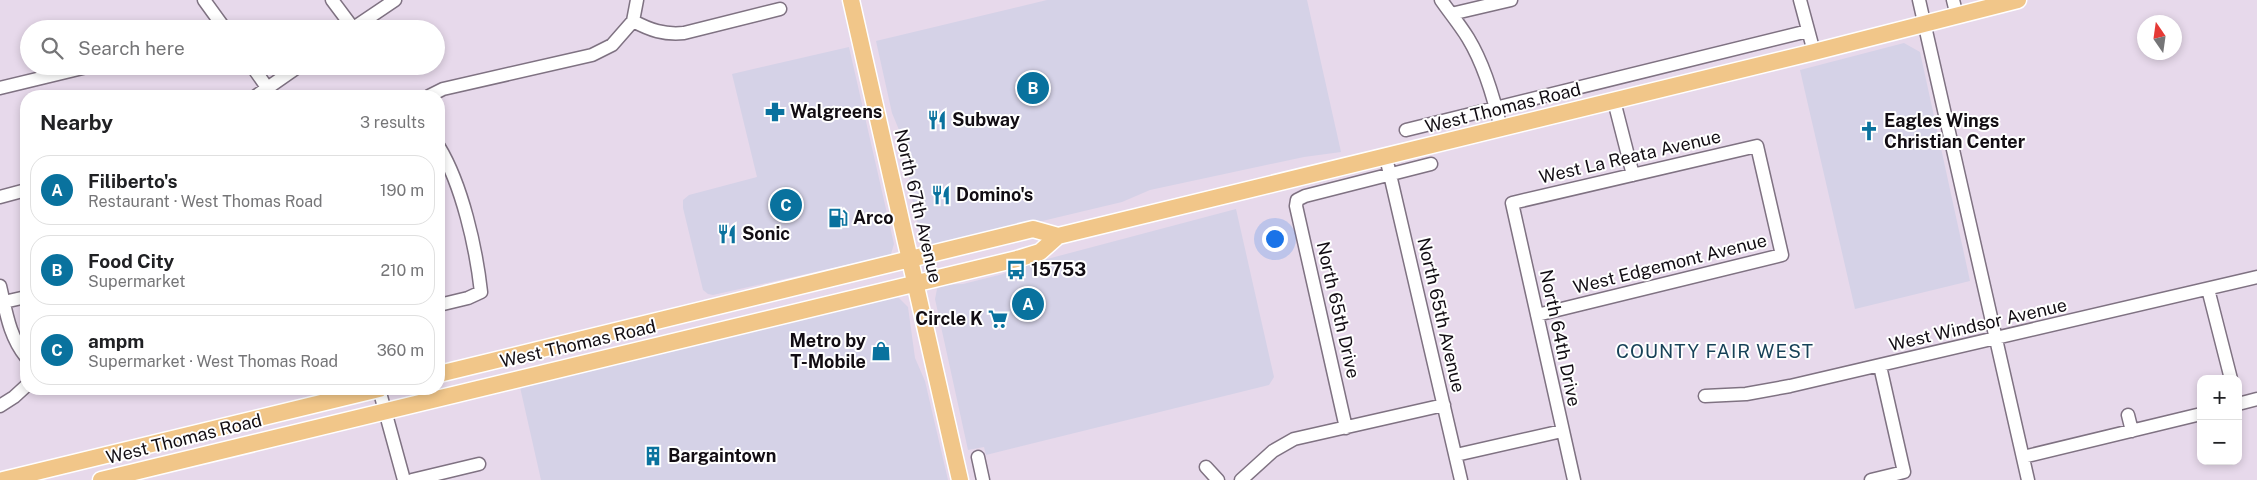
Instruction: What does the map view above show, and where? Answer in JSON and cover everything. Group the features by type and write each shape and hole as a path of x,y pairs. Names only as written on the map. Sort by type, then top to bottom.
{"main road":[{"name":"North 67th Avenue","path":"851,0 960,480"},
{"name":"West Thomas Road","path":"445,373 1033,230 1058,236 1386,158 1924,25 1955,8 2018,0"},
{"name":"West Thomas Road","path":"101,480 916,284 1040,252 1058,236"},
{"name":"West Thomas Road","path":"3,480 353,395"},
{"path":"314,404 319,427"},
{"path":"139,447 145,470"}],"street":[{"path":"204,0 218,20"},
{"path":"332,0 346,20"},
{"path":"364,20 395,0"},
{"path":"441,90 592,55 612,45 633,21 637,0"},
{"path":"1441,0 1477,54 1496,107 1501,129"},
{"path":"1451,14 1511,0"},
{"path":"1800,0 1814,52"},
{"path":"1919,0 2028,480"},
{"path":"633,21 648,29 670,34 684,33 780,9"},
{"name":"West Thomas Road","path":"1406,130 1808,31"},
{"path":"0,88 54,75"},
{"path":"258,75 269,90"},
{"path":"272,90 290,75"},
{"path":"1614,101 1633,175"},
{"name":"West La Reata Avenue","path":"1512,203 1757,146 1782,255"},
{"path":"445,157 460,195 479,273 481,292 468,298 445,304"},
{"name":"North 65th Avenue","path":"1386,158 1461,480"},
{"path":"1390,174 1432,164"},
{"name":"North 65th Drive","path":"1346,428 1296,206 1297,200 1305,196 1390,174"},
{"path":"0,197 20,192"},
{"name":"North 64th Drive","path":"1512,203 1574,480"},
{"name":"West Edgemont Avenue","path":"1537,316 1782,255"},
{"name":"West Windsor Avenue","path":"1706,396 1746,394 1880,366 2257,277"},
{"path":"0,286 10,330 20,348"},
{"path":"2208,289 2230,375"},
{"path":"4,302 20,298"},
{"path":"1871,480 1904,472 1880,366"},
{"path":"0,406 20,392"},
{"path":"381,395 404,480"},
{"path":"2242,403 2257,400"},
{"path":"1241,480 1283,444 1444,405"},
{"path":"2128,415 2132,431"},
{"path":"2023,457 2197,415"},
{"path":"1456,455 1562,431"},
{"path":"978,457 983,480"},
{"path":"412,480 479,464"},
{"path":"1206,467 1218,480"}],"shaded area":[{"path":"1047,0 1307,0 1341,152 1304,157 1150,190 1122,202 937,246 928,245 921,237 910,189 908,160 904,142 892,113 876,41"},
{"path":"1904,43 1920,52 1970,281 1855,309 1800,70"},
{"path":"849,47 894,244 891,254 884,259 850,264 713,295 708,294 703,290 683,208 683,200 689,195 757,177 732,74"},
{"path":"1236,209 1274,377 1269,385 986,455 984,447 968,450 935,299 937,289 941,285 963,284 1003,274 1017,267"},
{"path":"898,297 908,307 915,358 925,381 948,480 541,480 520,387"}],"place":[{"name":"Food City","path":"1033,88"},
{"name":"Walgreens","path":"775,112"},
{"name":"Subway","path":"937,120"},
{"name":"Eagles Wings Christian Center","path":"1869,131"},
{"name":"Domino's","path":"941,195"},
{"name":"ampm","path":"786,205"},
{"name":"Arco","path":"838,218"},
{"name":"Sonic","path":"727,234"},
{"name":"15753","path":"1016,270"},
{"name":"Filiberto's","path":"1028,304"},
{"name":"Circle K","path":"998,319"},
{"name":"Metro by T-Mobile","path":"881,351"},
{"name":"Bargaintown","path":"653,456"}],"district":[{"name":"COUNTY FAIR WEST","path":"1715,351"}]}
